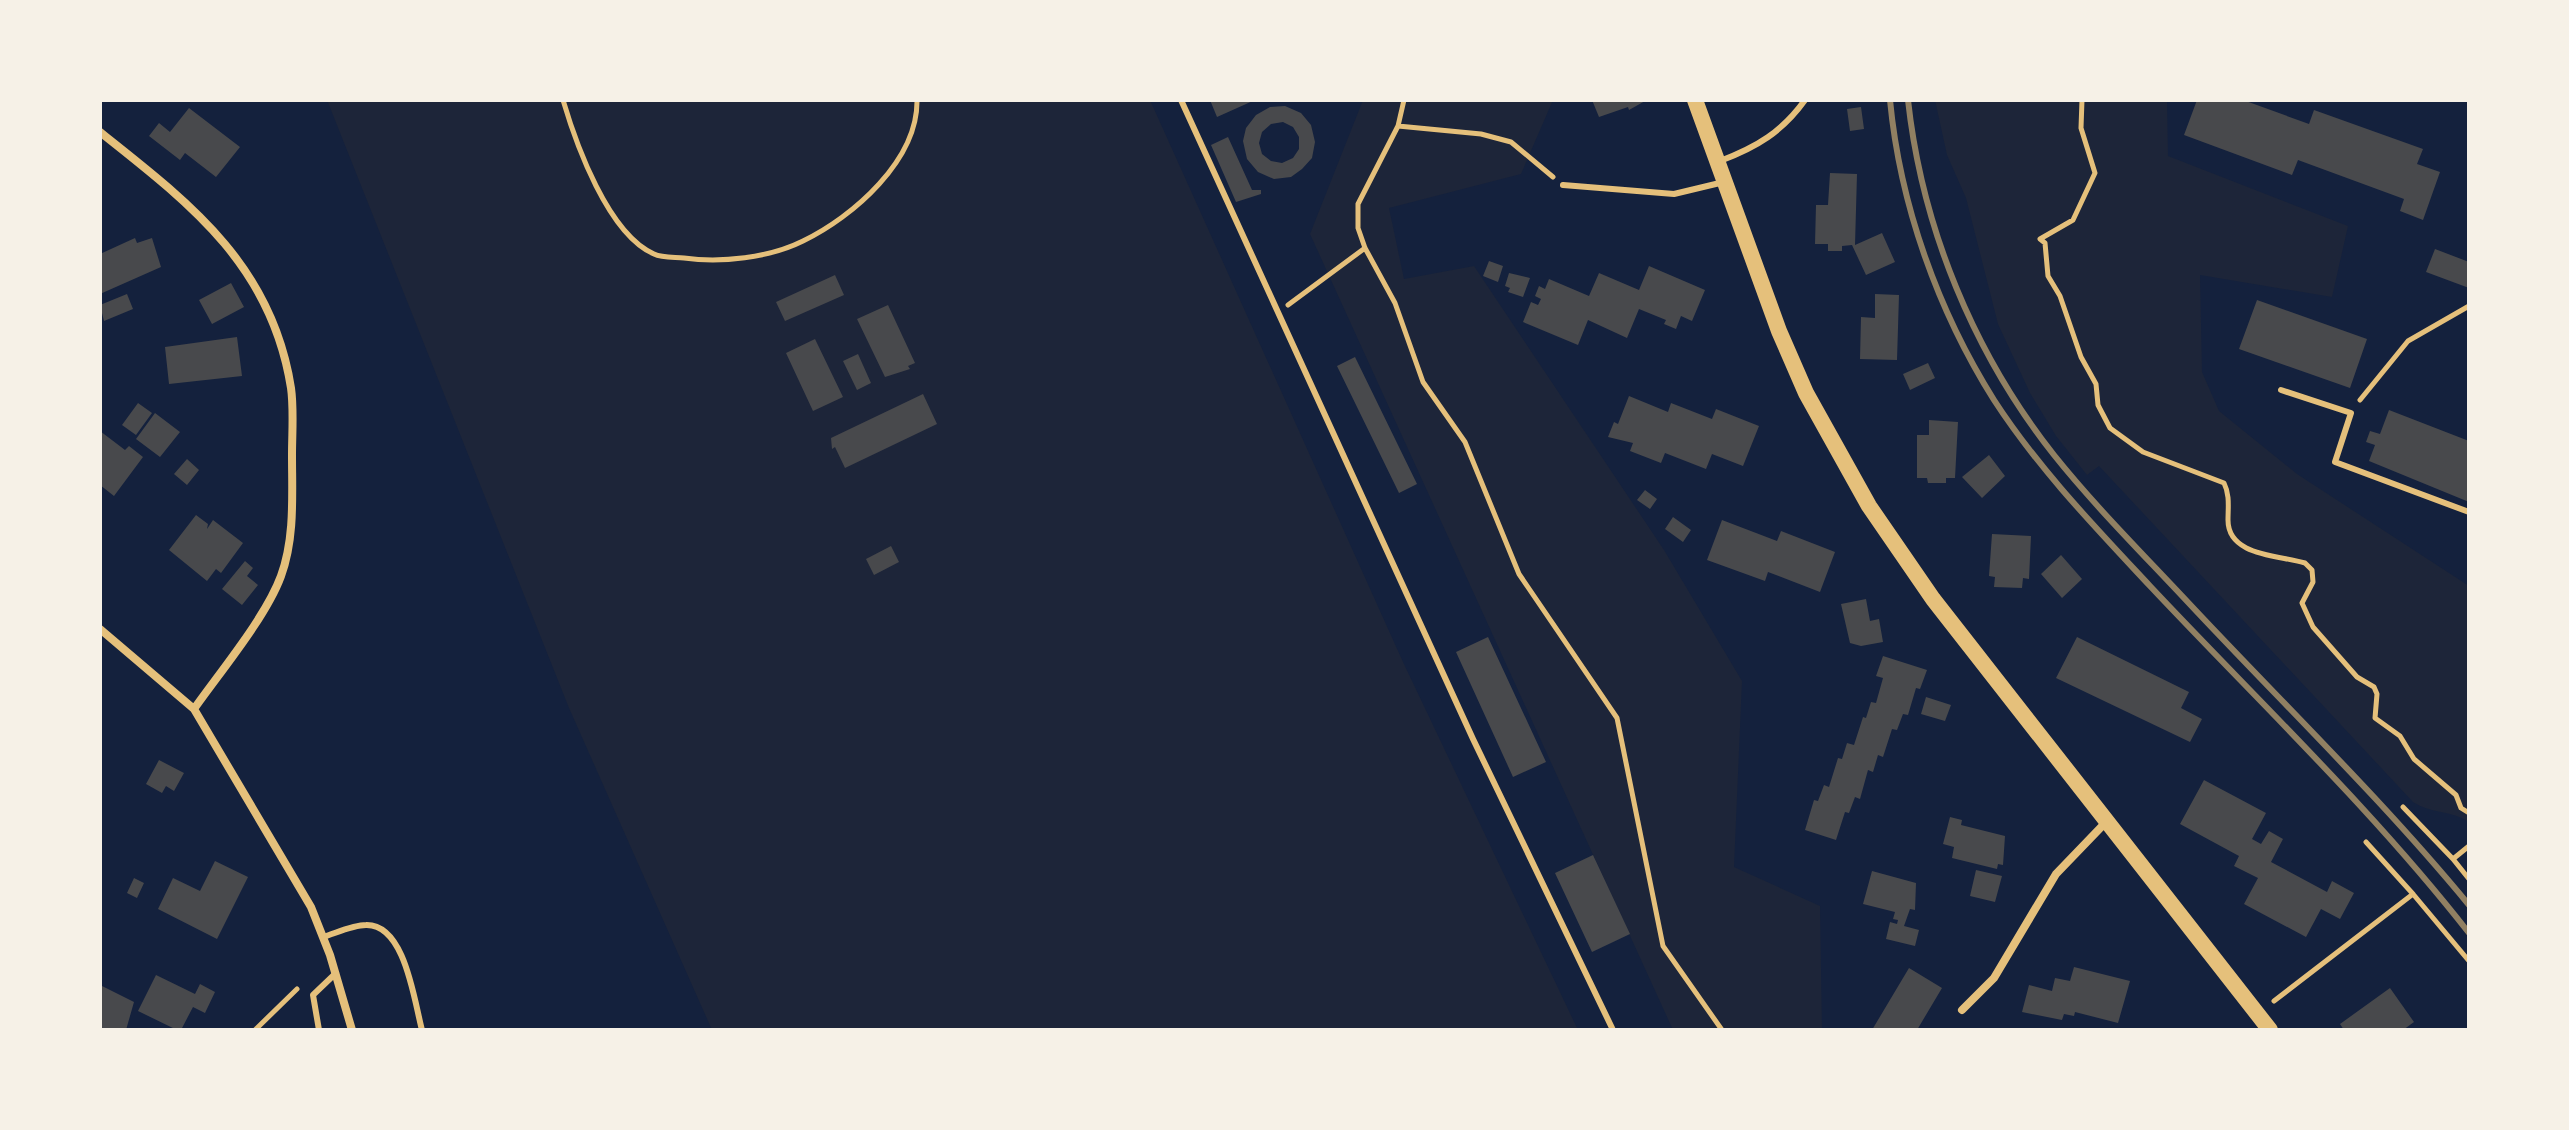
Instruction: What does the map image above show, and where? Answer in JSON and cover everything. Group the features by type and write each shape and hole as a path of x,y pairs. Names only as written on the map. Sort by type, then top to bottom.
{"main road":[{"path":"1695,100 1779,331 1806,393 1845,465 1933,599 2270,1030"}],"street":[{"path":"100,132 174,193 233,249 262,294 279,333 292,390 290,544 280,579 194,709"},
{"path":"100,629 194,709 311,907 336,973 352,1030"},
{"path":"1962,1010 1994,978 2056,874 2107,821"}],"lane":[{"path":"1181,100 1473,739 1613,1030"},
{"path":"1717,163 1752,149 1778,132 1805,100"},
{"path":"1563,185 1674,194 1724,182"},
{"path":"2281,390 2351,413 2335,462 2469,512"},
{"path":"323,937 364,925 381,927 391,934 402,957 422,1030"},
{"path":"319,1030 313,995 336,973"}],"path":[{"path":"563,100 578,150 624,229 654,254 704,261 754,256 803,241 848,212 878,185 905,147 917,100"},
{"path":"1404,100 1398,126 1358,204 1358,228 1365,248 1395,303 1423,382 1465,442 1519,574 1617,718 1663,946 1722,1030"},
{"path":"2082,100 2081,128 2095,173 2073,220 2040,239 2045,243 2048,276 2060,296 2081,357 2096,384 2098,405 2110,428 2143,452 2224,483 2229,492 2228,533 2235,543 2305,563 2312,570 2313,582 2302,603 2313,627 2357,677 2374,687 2377,694 2375,718 2400,736 2414,759 2456,795 2461,808 2469,813"},
{"path":"1398,126 1481,134 1511,142 1563,185"},
{"path":"1278,312 1365,248"},
{"path":"2351,413 2408,341 2469,306"},
{"path":"2403,807 2469,879"},
{"path":"2366,842 2469,961"},
{"path":"2453,859 2469,846"},
{"path":"2272,1003 2413,894"},
{"path":"255,1030 304,982"}],"shaded area":[{"path":"327,100 1150,100 1403,662 1578,1030 712,1030 569,708"},
{"path":"1363,100 1553,100 1521,174 1389,208 1404,279 1474,266 1664,550 1742,681 1734,867 1820,906 1822,1030 1673,1030 1310,234"},
{"path":"1935,100 2167,100 2168,156 2348,226 2332,297 2200,275 2202,372 2219,411 2297,474 2469,586 2469,822 2413,802 2099,466 2087,475 2056,436 2030,393 1998,324 1966,198 1947,155"}],"building":[{"path":"1210,100 1255,100 1217,117"},
{"path":"1592,100 1645,101 1629,110 1628,107 1599,117"},
{"path":"2197,100 2243,100 2309,124 2314,110 2423,149 2417,164 2440,172 2423,220 2400,211 2404,199 2298,160 2292,175 2184,135"},
{"path":"1285,106 1301,113 1311,125 1315,142 1312,158 1291,177 1274,179 1258,172 1247,159 1243,141 1246,128 1256,115 1270,107","holes":["1283,122 1293,127 1299,137 1299,149 1293,158 1282,163 1271,161 1262,154 1259,143 1262,132 1271,124"]},
{"path":"1861,107 1864,129 1850,131 1847,109"},
{"path":"189,108 240,147 216,177 185,153 180,160 149,136 159,123 170,132"},
{"path":"1228,137 1252,190 1261,190 1261,194 1236,202 1211,145"},
{"path":"1830,173 1857,174 1855,245 1882,233 1895,262 1866,275 1852,245 1842,246 1842,251 1828,251 1828,244 1815,244 1816,205 1828,205"},
{"path":"135,238 137,243 152,238 161,267 100,294 100,254"},
{"path":"2435,249 2469,262 2469,288 2426,272"},
{"path":"1489,261 1503,266 1498,282 1483,276"},
{"path":"1649,266 1705,290 1692,321 1681,316 1676,329 1664,324 1666,320 1639,309 1627,338 1588,320 1578,345 1523,322 1531,302 1538,305 1541,299 1535,296 1539,286 1545,289 1549,279 1589,296 1599,273 1639,290"},
{"path":"1509,273 1530,278 1523,297 1508,292 1510,288 1505,286"},
{"path":"835,275 844,295 785,321 776,302"},
{"path":"231,283 244,307 212,324 199,300"},
{"path":"127,294 133,309 104,321 100,305"},
{"path":"1875,294 1899,295 1897,360 1860,359 1861,317 1875,318"},
{"path":"2257,300 2367,339 2350,388 2239,349"},
{"path":"888,305 915,363 908,366 910,369 885,377 857,319"},
{"path":"237,337 242,376 169,384 165,347"},
{"path":"815,339 843,397 813,411 786,353"},
{"path":"858,354 871,383 857,390 843,361"},
{"path":"1355,357 1417,484 1399,493 1337,366"},
{"path":"1928,363 1935,378 1910,390 1903,374"},
{"path":"923,394 937,424 845,468 835,447 832,449 831,438"},
{"path":"1629,396 1668,412 1671,403 1712,419 1716,409 1759,426 1743,466 1712,454 1706,469 1665,453 1661,463 1630,451 1633,443 1608,437 1614,422 1618,424"},
{"path":"138,403 152,413 136,435 122,425"},
{"path":"2389,410 2469,441 2469,502 2369,461 2375,445 2366,442 2370,431 2380,434"},
{"path":"155,413 180,432 160,457 136,439"},
{"path":"1929,420 1958,422 1955,478 1946,478 1946,483 1928,483 1927,478 1917,478 1917,435 1929,435"},
{"path":"100,431 125,450 129,446 143,457 114,496 100,485"},
{"path":"1989,455 2005,476 1982,498 1962,477"},
{"path":"187,459 199,470 187,485 174,474"},
{"path":"1645,490 1657,499 1650,509 1637,500"},
{"path":"196,515 208,524 207,529 213,520 243,543 221,573 216,569 207,581 169,550"},
{"path":"1673,517 1691,530 1683,542 1665,529"},
{"path":"1722,520 1777,541 1781,531 1835,552 1820,592 1768,572 1765,581 1707,560"},
{"path":"1992,534 2031,536 2029,579 2023,578 2022,588 1994,587 1995,577 1989,576"},
{"path":"891,546 899,562 874,575 866,559"},
{"path":"2061,555 2082,579 2062,598 2041,574"},
{"path":"245,561 253,568 247,576 258,585 242,605 222,589"},
{"path":"1866,599 1870,621 1879,619 1883,642 1861,646 1850,643 1841,604"},
{"path":"1488,637 1546,762 1513,777 1456,652"},
{"path":"2077,637 2189,692 2181,708 2202,719 2190,742 2056,678"},
{"path":"1883,656 1927,670 1920,689 1916,688 1908,715 1903,714 1897,730 1892,729 1883,757 1878,755 1873,772 1868,770 1860,799 1855,797 1849,813 1845,812 1836,840 1805,830 1814,800 1818,801 1824,785 1829,787 1838,758 1842,759 1847,743 1854,745 1863,717 1866,718 1871,702 1876,703 1883,678 1876,676"},
{"path":"1926,697 1951,705 1945,721 1921,714"},
{"path":"159,760 184,773 174,791 166,786 162,793 146,784"},
{"path":"2204,780 2266,813 2252,839 2261,844 2269,831 2283,839 2271,862 2327,892 2332,881 2354,893 2340,919 2321,909 2306,937 2244,904 2258,878 2234,866 2239,856 2180,824"},
{"path":"1950,817 1962,820 1961,825 2005,836 2003,865 1998,864 1997,869 1952,858 1954,847 1943,844"},
{"path":"1593,855 1630,934 1592,952 1555,873"},
{"path":"215,861 248,877 217,939 158,909 173,878 200,891"},
{"path":"1976,870 2002,876 1995,902 1970,896"},
{"path":"1872,871 1916,883 1915,910 1910,909 1904,926 1919,930 1915,946 1886,939 1890,922 1897,924 1898,920 1893,919 1895,912 1863,904"},
{"path":"134,878 144,883 137,898 127,893"},
{"path":"2074,967 2130,981 2118,1023 2075,1012 2074,1016 2064,1014 2062,1020 2022,1012 2029,985 2052,991 2055,978 2070,981"},
{"path":"1909,968 1942,988 1917,1030 1872,1030"},
{"path":"156,975 195,994 200,984 215,992 205,1013 193,1007 181,1030 177,1030 138,1011"},
{"path":"100,985 134,1002 126,1030 100,1030"},
{"path":"2390,988 2414,1022 2403,1030 2344,1030 2340,1024"}],"railway":[{"path":"1890,100 1903,179 1939,294 1974,366 2011,425 2088,519 2354,799 2469,933"},
{"path":"1908,100 1925,195 1956,288 1999,375 2025,416 2101,510 2365,788 2469,905"}]}
